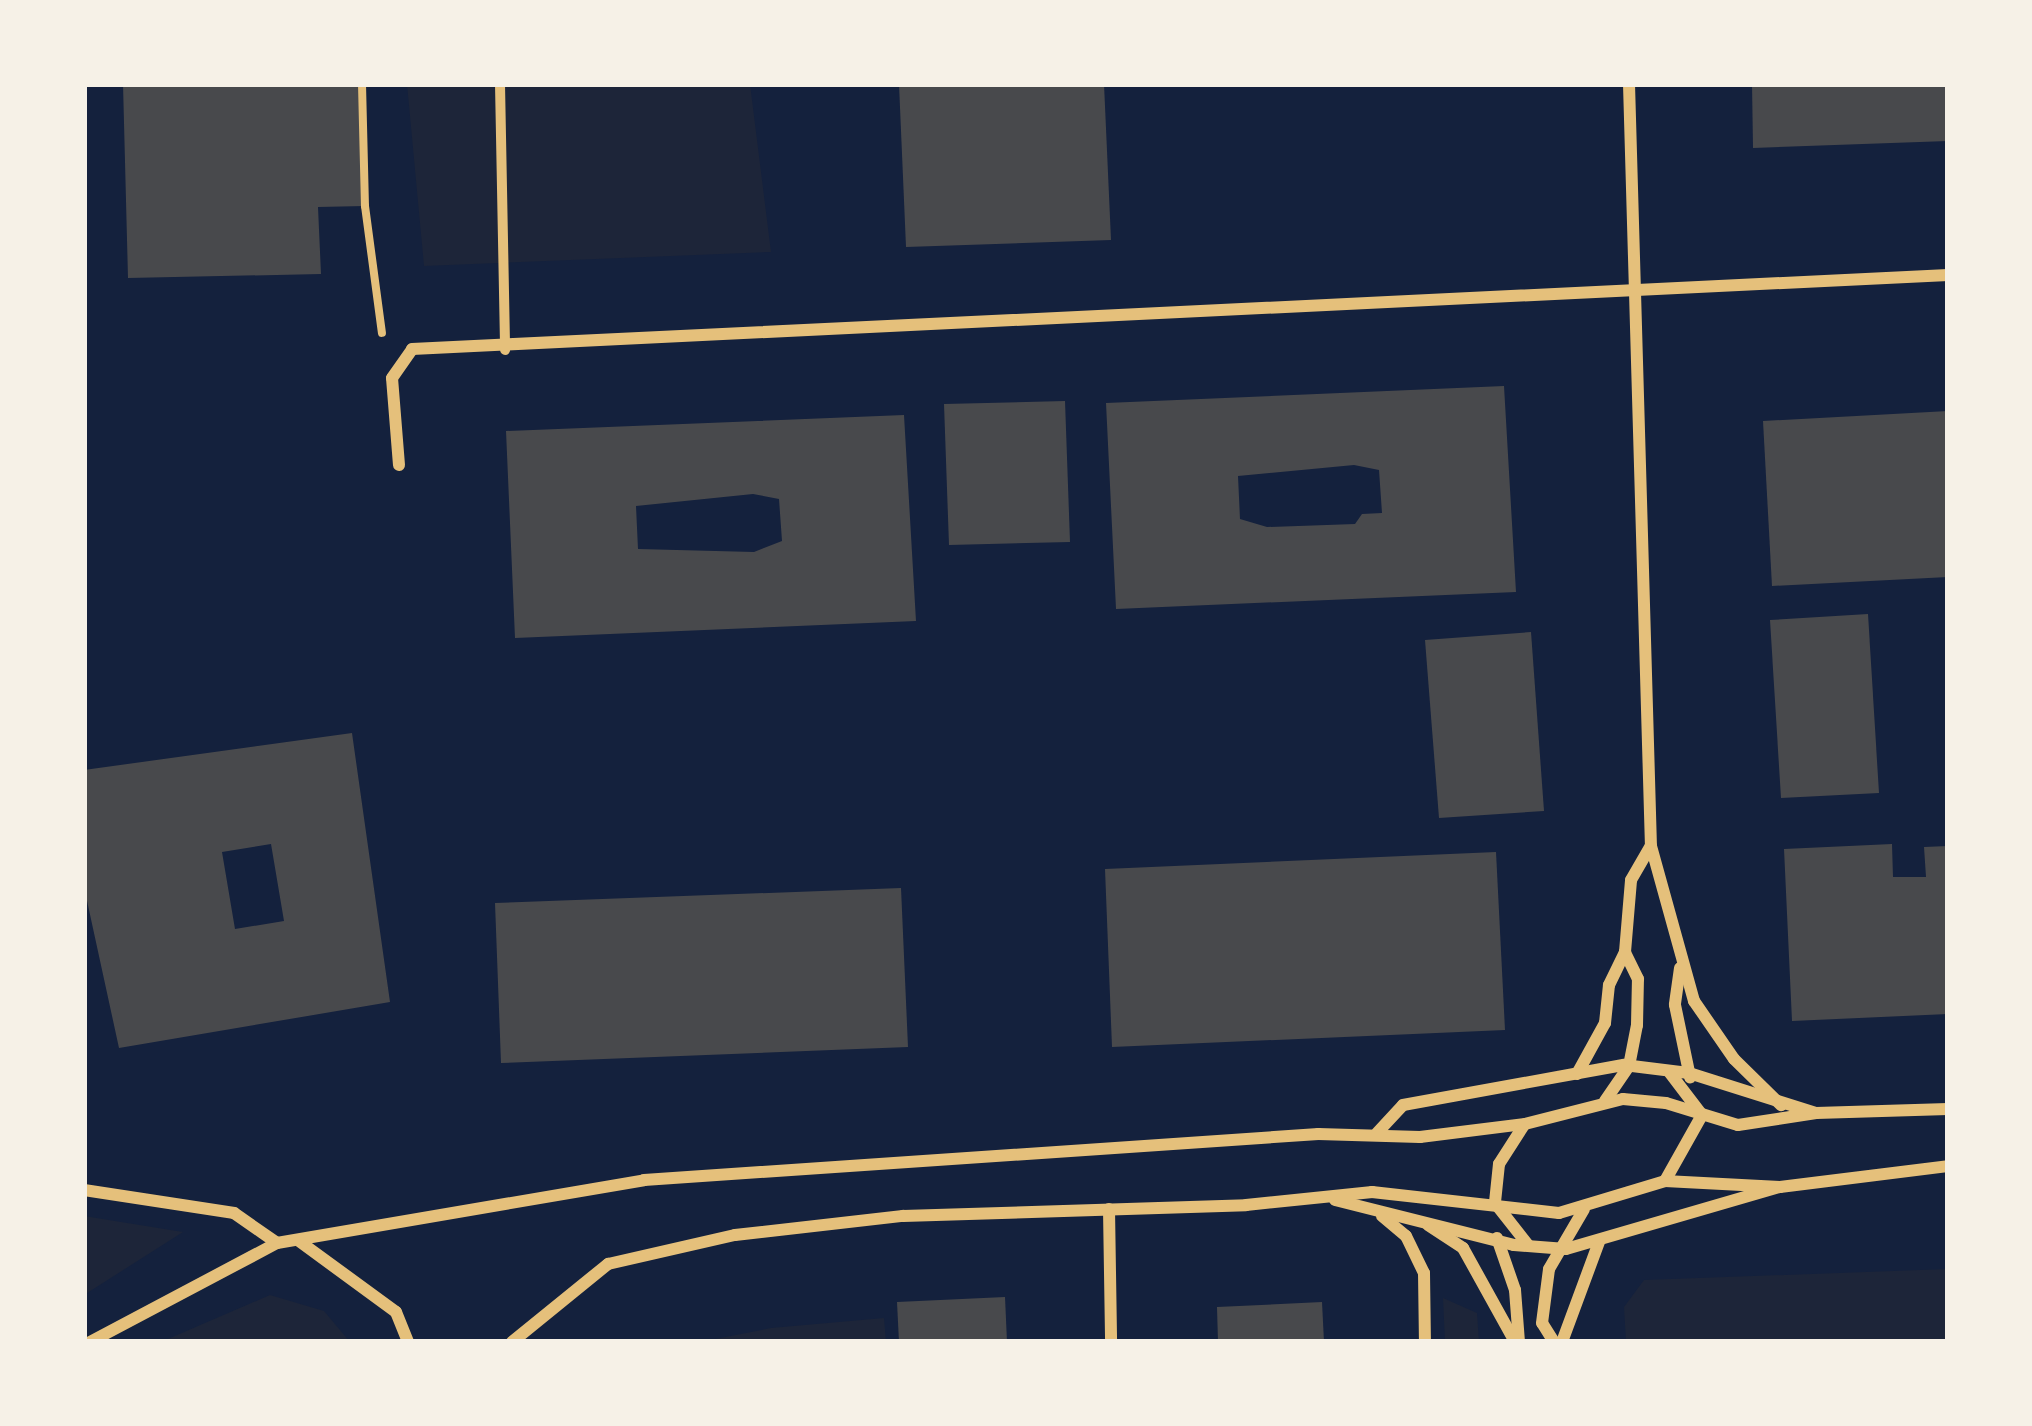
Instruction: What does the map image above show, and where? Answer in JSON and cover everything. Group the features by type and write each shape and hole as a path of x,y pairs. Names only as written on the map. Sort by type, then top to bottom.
{"street":[{"path":"500,84 505,350"},
{"path":"1629,84 1639,296 1651,846 1673,906 1680,966 1675,1005 1700,1109 1690,1150 1665,1181"},
{"path":"399,465 392,379 412,350 505,350 1639,296 1948,274"},
{"path":"1577,1074 1595,1050 1625,952 1631,880 1651,846"},
{"path":"1605,1101 1629,1066 1638,979 1625,952"},
{"path":"1680,966 1734,1060 1781,1105"},
{"path":"1377,1133 1403,1105 1629,1066 1689,1073 1816,1113"},
{"path":"1661,1069 1700,1109"},
{"path":"90,1342 277,1244 644,1180 1377,1133 1420,1138 1525,1124 1605,1101 1700,1109 1738,1125 1816,1113 1948,1109"},
{"path":"1517,1342 1515,1290 1497,1239 1496,1208 1506,1144 1525,1124"},
{"path":"1334,1200 1381,1215 1532,1248 1557,1249 1599,1242 1780,1187 1948,1166"},
{"path":"512,1342 608,1264 663,1247 903,1216 1334,1200 1372,1192 1559,1214 1665,1181 1780,1187"},
{"path":"84,1190 234,1214 277,1244"},
{"path":"1496,1208 1532,1248"},
{"path":"1585,1208 1557,1249 1542,1323 1558,1342 1599,1242"},
{"path":"1109,1209 1111,1342"},
{"path":"1381,1215 1406,1236 1424,1273 1425,1342"},
{"path":"1422,1221 1463,1248 1517,1342"},
{"path":"298,1241 396,1312 408,1342"}],"path":[{"path":"362,84 365,206 384,347"}],"shaded area":[{"path":"407,84 750,84 771,252 424,266"},
{"path":"84,1216 183,1232 84,1295"},
{"path":"1948,1269 1948,1342 1626,1342 1624,1307 1644,1280"},
{"path":"270,1295 324,1311 350,1342 161,1342"},
{"path":"1443,1298 1477,1313 1479,1342 1445,1342"},
{"path":"884,1318 886,1342 700,1342 771,1328"}],"building":[{"path":"123,84 362,84 365,206 318,207 321,274 128,278"},
{"path":"899,84 1104,84 1111,240 906,247"},
{"path":"1752,84 1948,84 1948,141 1753,148"},
{"path":"1504,386 1516,592 1116,609 1106,403","holes":["1354,465 1379,470 1382,513 1362,514 1355,524 1267,527 1240,519 1238,476"]},
{"path":"1065,401 1070,542 949,545 944,404"},
{"path":"1948,411 1948,577 1772,586 1763,421"},
{"path":"904,415 916,621 515,638 506,431","holes":["753,494 779,499 782,541 754,552 638,549 636,506"]},
{"path":"1868,614 1879,793 1781,798 1770,620"},
{"path":"1531,632 1544,811 1439,818 1425,640"},
{"path":"352,733 390,1002 119,1048 84,887 84,770","holes":["271,844 284,921 235,929 222,852"]},
{"path":"1892,844 1893,877 1926,877 1924,847 1948,846 1948,1014 1792,1021 1784,849"},
{"path":"1496,852 1505,1030 1112,1047 1105,869"},
{"path":"901,888 908,1047 501,1063 495,903"},
{"path":"1005,1297 1007,1342 899,1342 897,1302"},
{"path":"1322,1302 1324,1342 1218,1342 1217,1307"}]}
